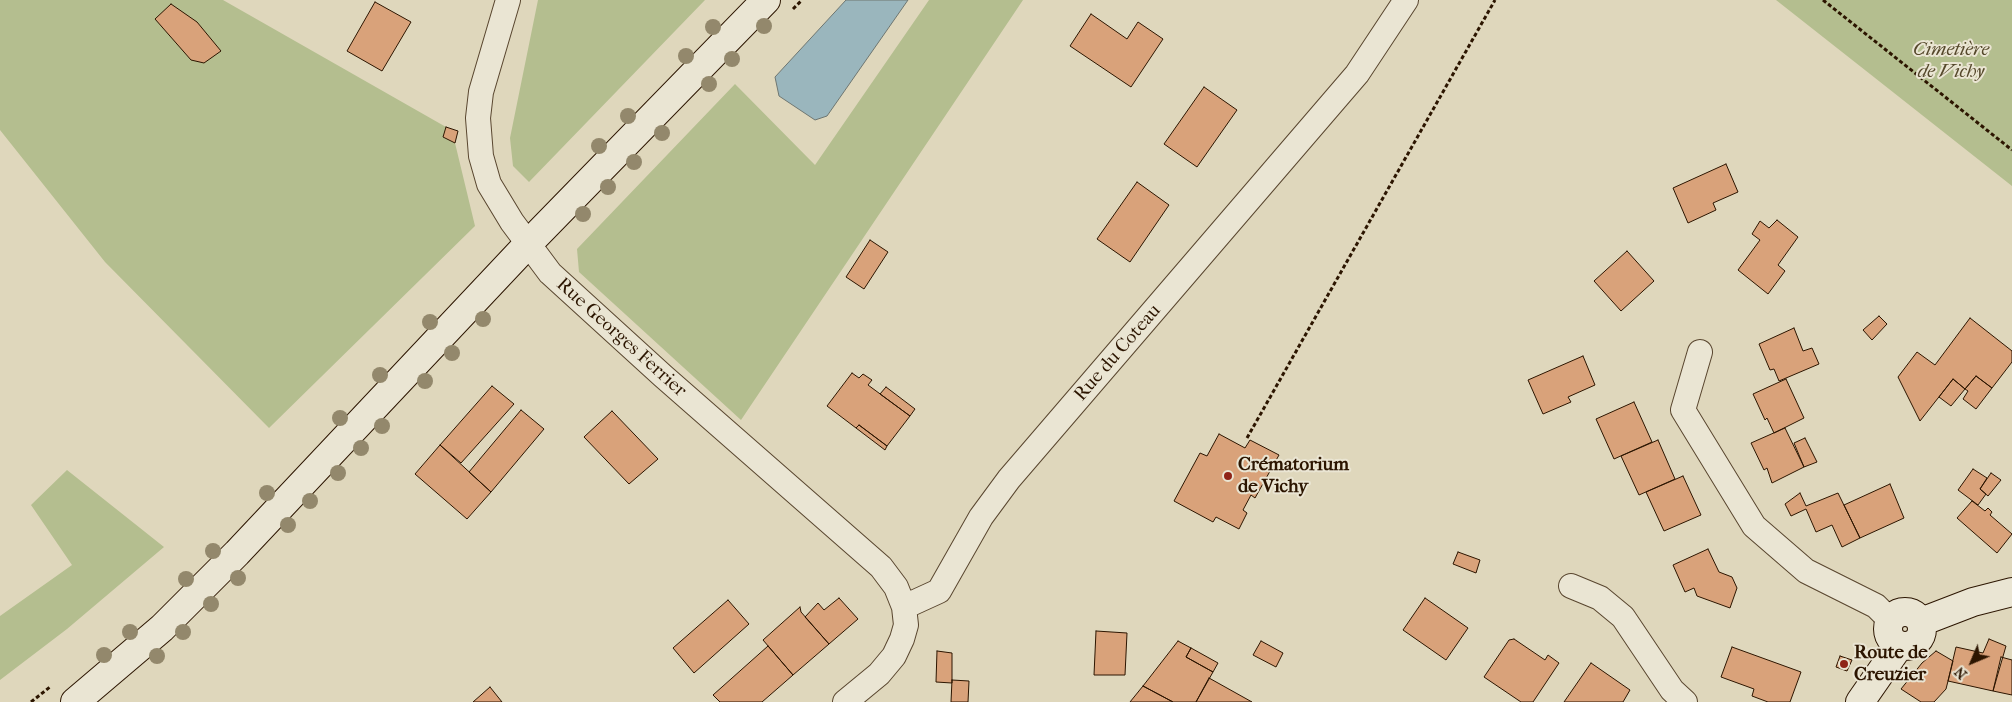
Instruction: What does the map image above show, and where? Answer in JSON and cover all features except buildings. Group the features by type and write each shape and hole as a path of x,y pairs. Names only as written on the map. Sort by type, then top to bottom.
{"street":[{"name":"Rue Georges Ferrier","path":"508,0 481,92 478,118 481,156 489,184 528,244 557,280 881,567 896,587 904,607"},
{"path":"75,702 162,628 237,553 528,244 766,0"},
{"name":"Rue du Coteau","path":"904,607 939,591 981,517 1009,479 1357,74 1406,0"},
{"path":"1700,352 1683,410 1754,526 1806,571 1876,606 1890,620"},
{"path":"1571,586 1600,598 1623,617 1672,690 1685,702"},
{"path":"1921,622 1973,602 2012,592"},
{"path":"845,702 879,674 894,656 906,625 904,607"},
{"path":"1904,612 1914,614 1921,622 1922,632 1918,641 1910,646 1899,646 1888,635 1890,620 1904,612"},
{"path":"1860,702 1899,646"}],"path":[{"path":"1247,438 1495,0"},
{"path":"1823,0 2012,150"}],"green space":[{"path":"0,0 223,0 446,127 443,137 455,143 475,226 269,428 105,262 0,130"},
{"path":"538,0 705,0 529,182 513,166 510,138"},
{"path":"929,0 1023,0 741,420 579,272 577,249 735,84 815,165"},
{"name":"Cimetière de Vichy","path":"1776,0 2012,0 2012,186 1870,74"},
{"path":"67,470 164,547 67,629 0,680 0,616 72,565 31,505"}],"water":[{"path":"846,0 908,0 827,116 815,120 779,96 775,77"}],"place":[{"name":"Crématorium de Vichy","path":"1228,476"},
{"name":"Route de Creuzier","path":"1844,664"}]}
